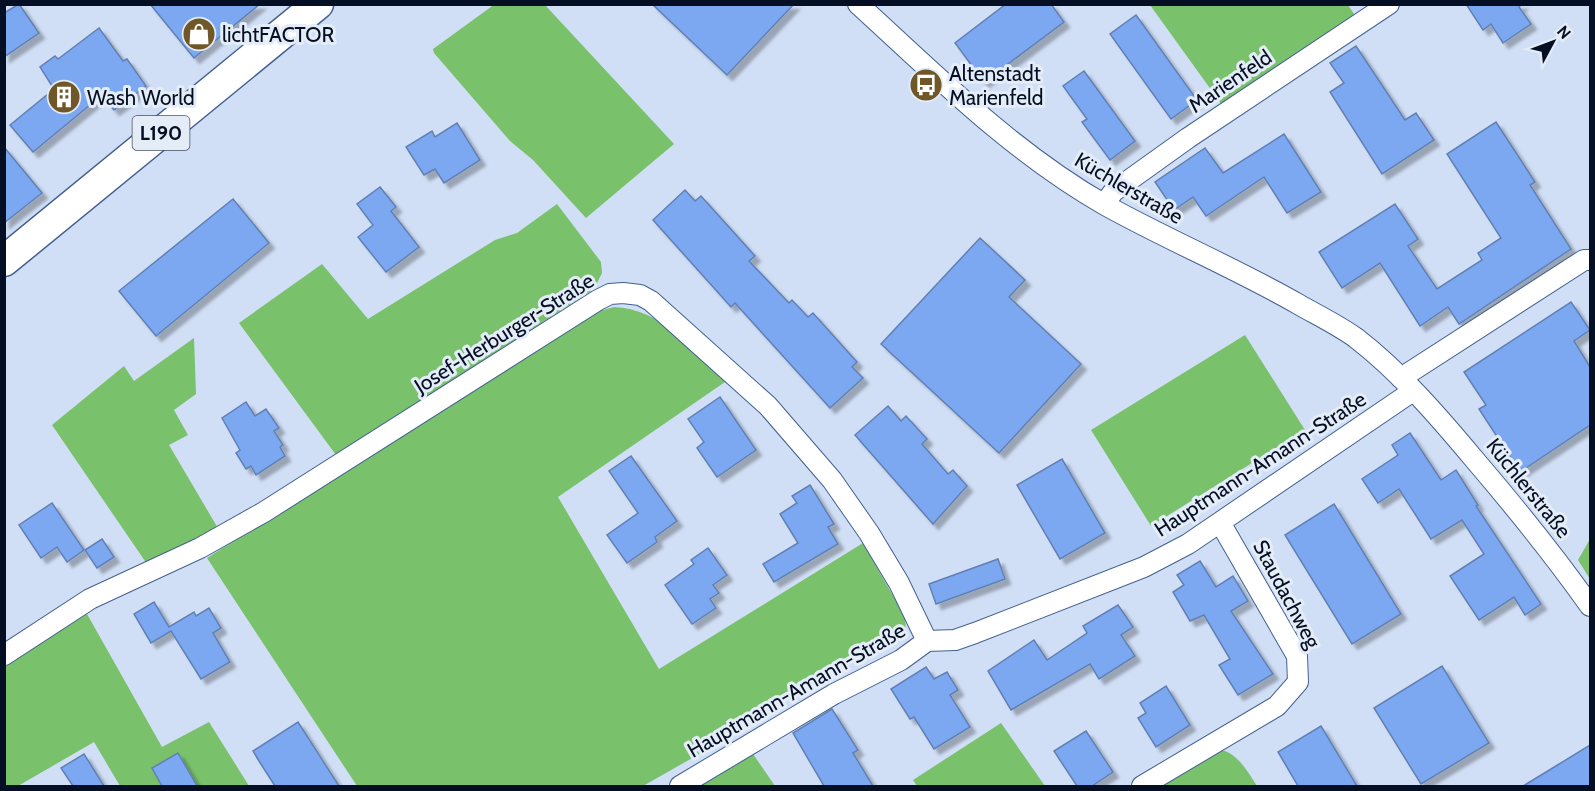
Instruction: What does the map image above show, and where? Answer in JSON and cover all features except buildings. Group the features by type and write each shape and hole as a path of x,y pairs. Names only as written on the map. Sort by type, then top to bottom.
{"main road":[{"name":"L190","path":"4,261 318,4"}],"street":[{"name":"Küchlerstraße","path":"858,4 1005,137 1043,166 1104,204 1177,243 1251,278 1355,337 1407,385 1499,488 1551,552 1590,606"},
{"name":"Marienfeld","path":"1104,204 1114,191 1170,150 1389,4"},
{"path":"1407,385 1584,260 1590,260"},
{"name":"Josef-Herburger-Straße","path":"4,655 90,599 223,537 598,300 610,294 623,293 640,295 661,308 768,406 832,480 869,533 899,582 927,641"},
{"name":"Hauptmann-Amann-Straße","path":"680,786 834,694 901,660 927,641 956,640 1144,567 1221,524 1407,385"},
{"name":"Staudachweg","path":"1142,786 1277,705 1290,694 1298,682 1297,656 1221,524"}],"green space":[{"path":"495,4 545,5 674,144 586,218 533,160 510,141 434,53 433,49"},
{"path":"1150,5 1348,5 1356,17 1222,105"},
{"path":"557,204 601,262 602,273 594,289 336,455 239,323 322,264 368,319 495,240 517,233"},
{"path":"614,307 631,309 661,323 675,333 725,382 558,497 659,669 863,543 905,617 906,631 860,651 731,724 701,753 643,786 357,786 207,558 529,352 599,311"},
{"path":"1245,335 1305,430 1151,526 1091,430"},
{"path":"194,338 196,394 174,410 188,435 169,445 219,530 147,564 52,425 124,366 134,381"},
{"path":"1590,539 1590,579 1578,560"},
{"path":"87,614 162,747 209,722 249,786 120,786 94,742 18,786 5,786 5,665"},
{"path":"1001,723 1045,786 917,786 913,780"},
{"path":"1222,750 1238,760 1257,786 1162,786"},
{"path":"751,751 775,786 694,786"}],"place":[{"name":"lichtFACTOR","path":"199,34"},
{"name":"Altenstadt Marienfeld","path":"926,85"},
{"name":"Wash World","path":"64,97"}]}
